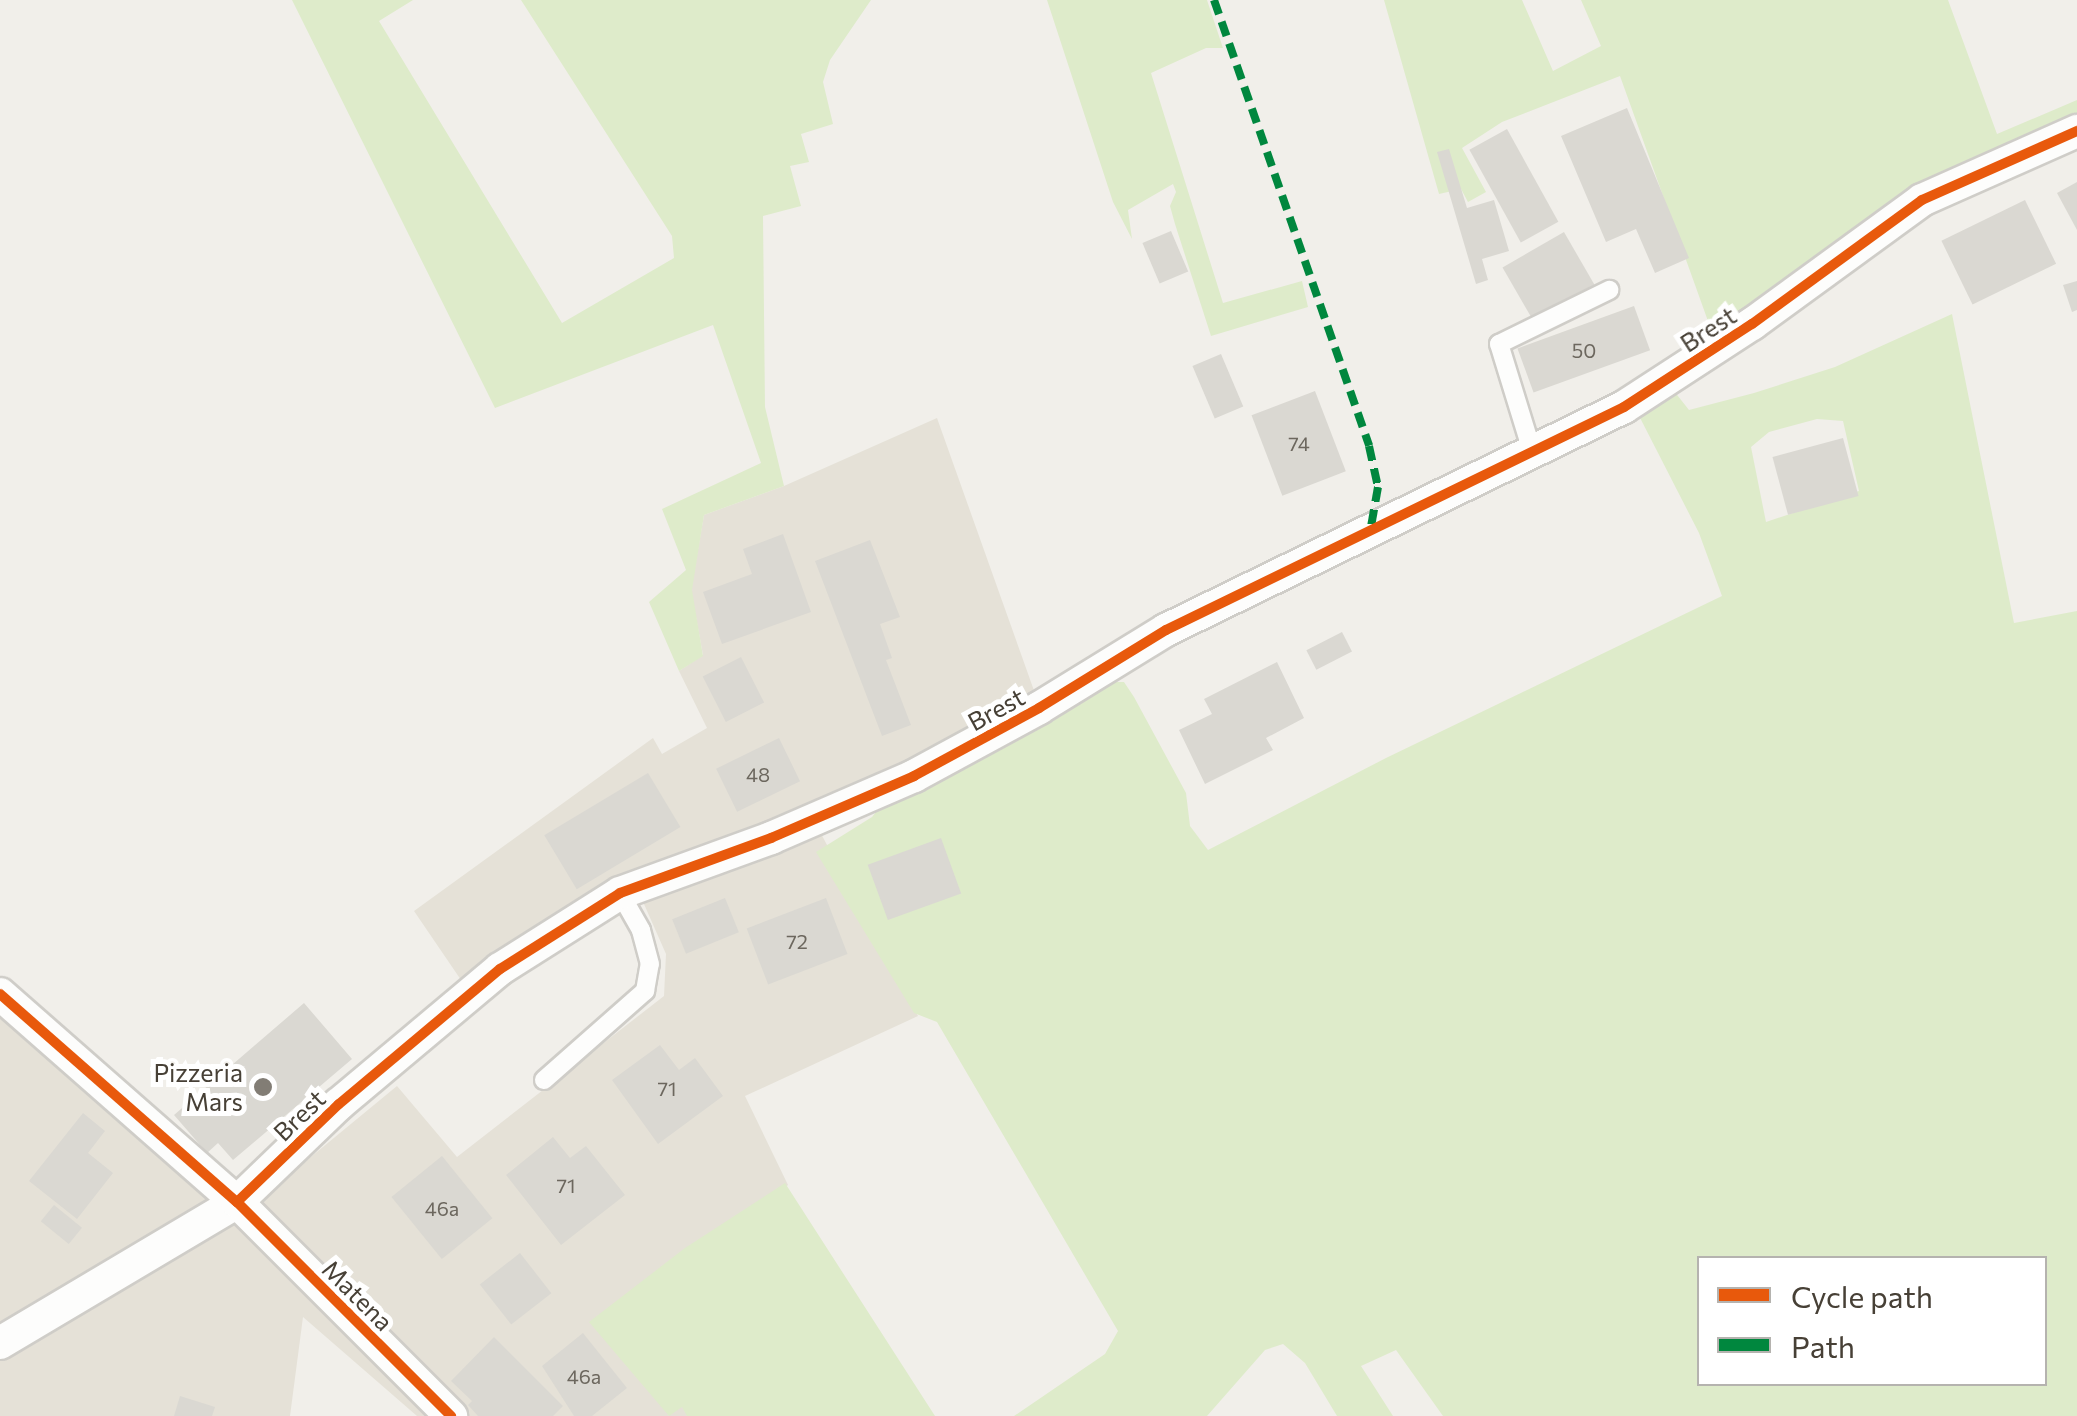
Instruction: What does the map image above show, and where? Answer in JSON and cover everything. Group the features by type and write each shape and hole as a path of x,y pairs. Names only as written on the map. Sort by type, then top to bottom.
{"street":[{"name":"Brest","path":"0,1343 236,1202 339,1104 500,969 620,892 771,838 914,776 1039,708 1166,630 1624,407 1752,324 1922,200 2077,131"},
{"path":"0,994 236,1202"},
{"name":"Matena","path":"236,1202 451,1416"}],"lane":[{"path":"1532,451 1498,344 1609,290"},
{"path":"544,1080 645,991 650,964 641,930 620,892"}],"shaded area":[{"path":"937,418 1037,699 810,813 918,1016 745,1096 788,1185 627,1321 713,1416 417,1416 303,1317 290,1416 0,1416 0,1016 232,1222 397,1086 457,1157 664,996 666,954 629,870 461,980 414,911 653,738 662,754 707,728 679,671 703,655 691,590 704,515 784,486"}],"green space":[{"path":"292,0 413,0 379,21 562,323 674,258 672,236 521,0 871,0 830,60 823,82 833,124 801,134 809,162 790,166 801,206 763,216 765,407 784,486 704,515 692,590 703,656 679,671 649,602 686,570 662,509 761,463 713,325 495,408"},
{"path":"1047,0 1207,0 1223,48 1206,48 1151,73 1223,303 1302,281 1308,307 1211,336 1170,206 1176,192 1173,184 1128,210 1132,239 1113,202"},
{"path":"1384,0 1522,0 1553,71 1601,46 1581,0 1948,0 1997,134 2077,100 2077,117 1713,335 1620,76 1502,122 1462,148 1486,192 1468,202 1461,189 1439,194"},
{"path":"1952,314 2014,623 2077,611 2077,1416 1443,1416 1396,1350 1361,1366 1393,1416 1337,1416 1305,1363 1283,1344 1265,1350 1207,1416 1014,1416 1105,1354 1118,1331 937,1022 914,1013 816,852 872,817 886,799 1109,682 1124,682 1134,697 1186,793 1190,826 1208,850 1386,758 1722,596 1699,533 1635,408 1674,391 1689,410 1835,367","holes":["1817,419 1843,421 1859,491 1766,522 1751,447 1769,432"]},
{"path":"785,1183 935,1416 687,1416 682,1407 669,1416 589,1322 685,1248"}],"building":[{"path":"1627,108 1689,258 1655,273 1636,229 1606,242 1561,136"},
{"path":"1507,129 1558,222 1521,243 1469,150"},
{"path":"1449,149 1467,208 1494,200 1509,251 1482,259 1488,280 1476,284 1437,152"},
{"path":"2077,182 2077,230 2057,193"},
{"path":"2025,200 2056,264 1973,305 1941,241"},
{"path":"1171,231 1188,272 1160,284 1142,243"},
{"path":"1564,232 1594,285 1533,320 1503,268"},
{"path":"2077,281 2077,310 2072,312 2063,285"},
{"path":"1634,306 1650,350 1534,393 1517,348"},
{"path":"1221,354 1243,406 1215,419 1192,366"},
{"path":"1315,391 1346,471 1282,496 1252,415"},
{"path":"1843,438 1859,496 1788,515 1772,457"},
{"path":"783,534 811,612 722,644 703,592 752,574 743,549"},
{"path":"870,540 900,617 880,624 892,658 886,660 911,725 882,736 815,561"},
{"path":"1342,632 1352,652 1316,670 1306,650"},
{"path":"741,657 764,702 726,722 703,677"},
{"path":"1277,662 1304,718 1266,738 1273,750 1205,784 1179,730 1212,714 1204,699"},
{"path":"779,738 800,781 737,812 716,769"},
{"path":"648,773 680,827 577,889 544,835"},
{"path":"941,838 961,893 888,920 868,865"},
{"path":"725,898 739,932 686,954 672,919"},
{"path":"826,898 848,954 768,984 747,928"},
{"name":"Pizzeria Mars","path":"304,1003 352,1059 233,1160 218,1143 207,1153 174,1115"},
{"path":"660,1045 679,1070 695,1058 723,1096 658,1144 612,1080"},
{"path":"83,1113 105,1131 88,1153 113,1173 77,1219 29,1181"},
{"path":"553,1137 570,1158 586,1146 625,1195 561,1245 506,1175"},
{"path":"442,1156 492,1218 442,1259 391,1197"},
{"path":"54,1205 82,1228 69,1244 41,1221"},
{"path":"520,1253 551,1293 511,1325 480,1284"},
{"path":"583,1333 627,1388 592,1416 574,1416 542,1366"},
{"path":"494,1337 563,1406 553,1416 478,1416 468,1405 472,1401 451,1381"},
{"path":"180,1396 215,1407 212,1416 174,1416"}],"marked path":[{"path":"1214,0 1369,446 1378,487 1371,526"}],"cycle path":[{"path":"237,1202 339,1104 500,969 620,893 771,838 914,776 1039,708 1166,630 1624,407 1752,324 1922,200 2077,131"},
{"path":"0,994 237,1202 451,1416"}],"place":[{"name":"Pizzeria Mars","path":"263,1087"}]}
